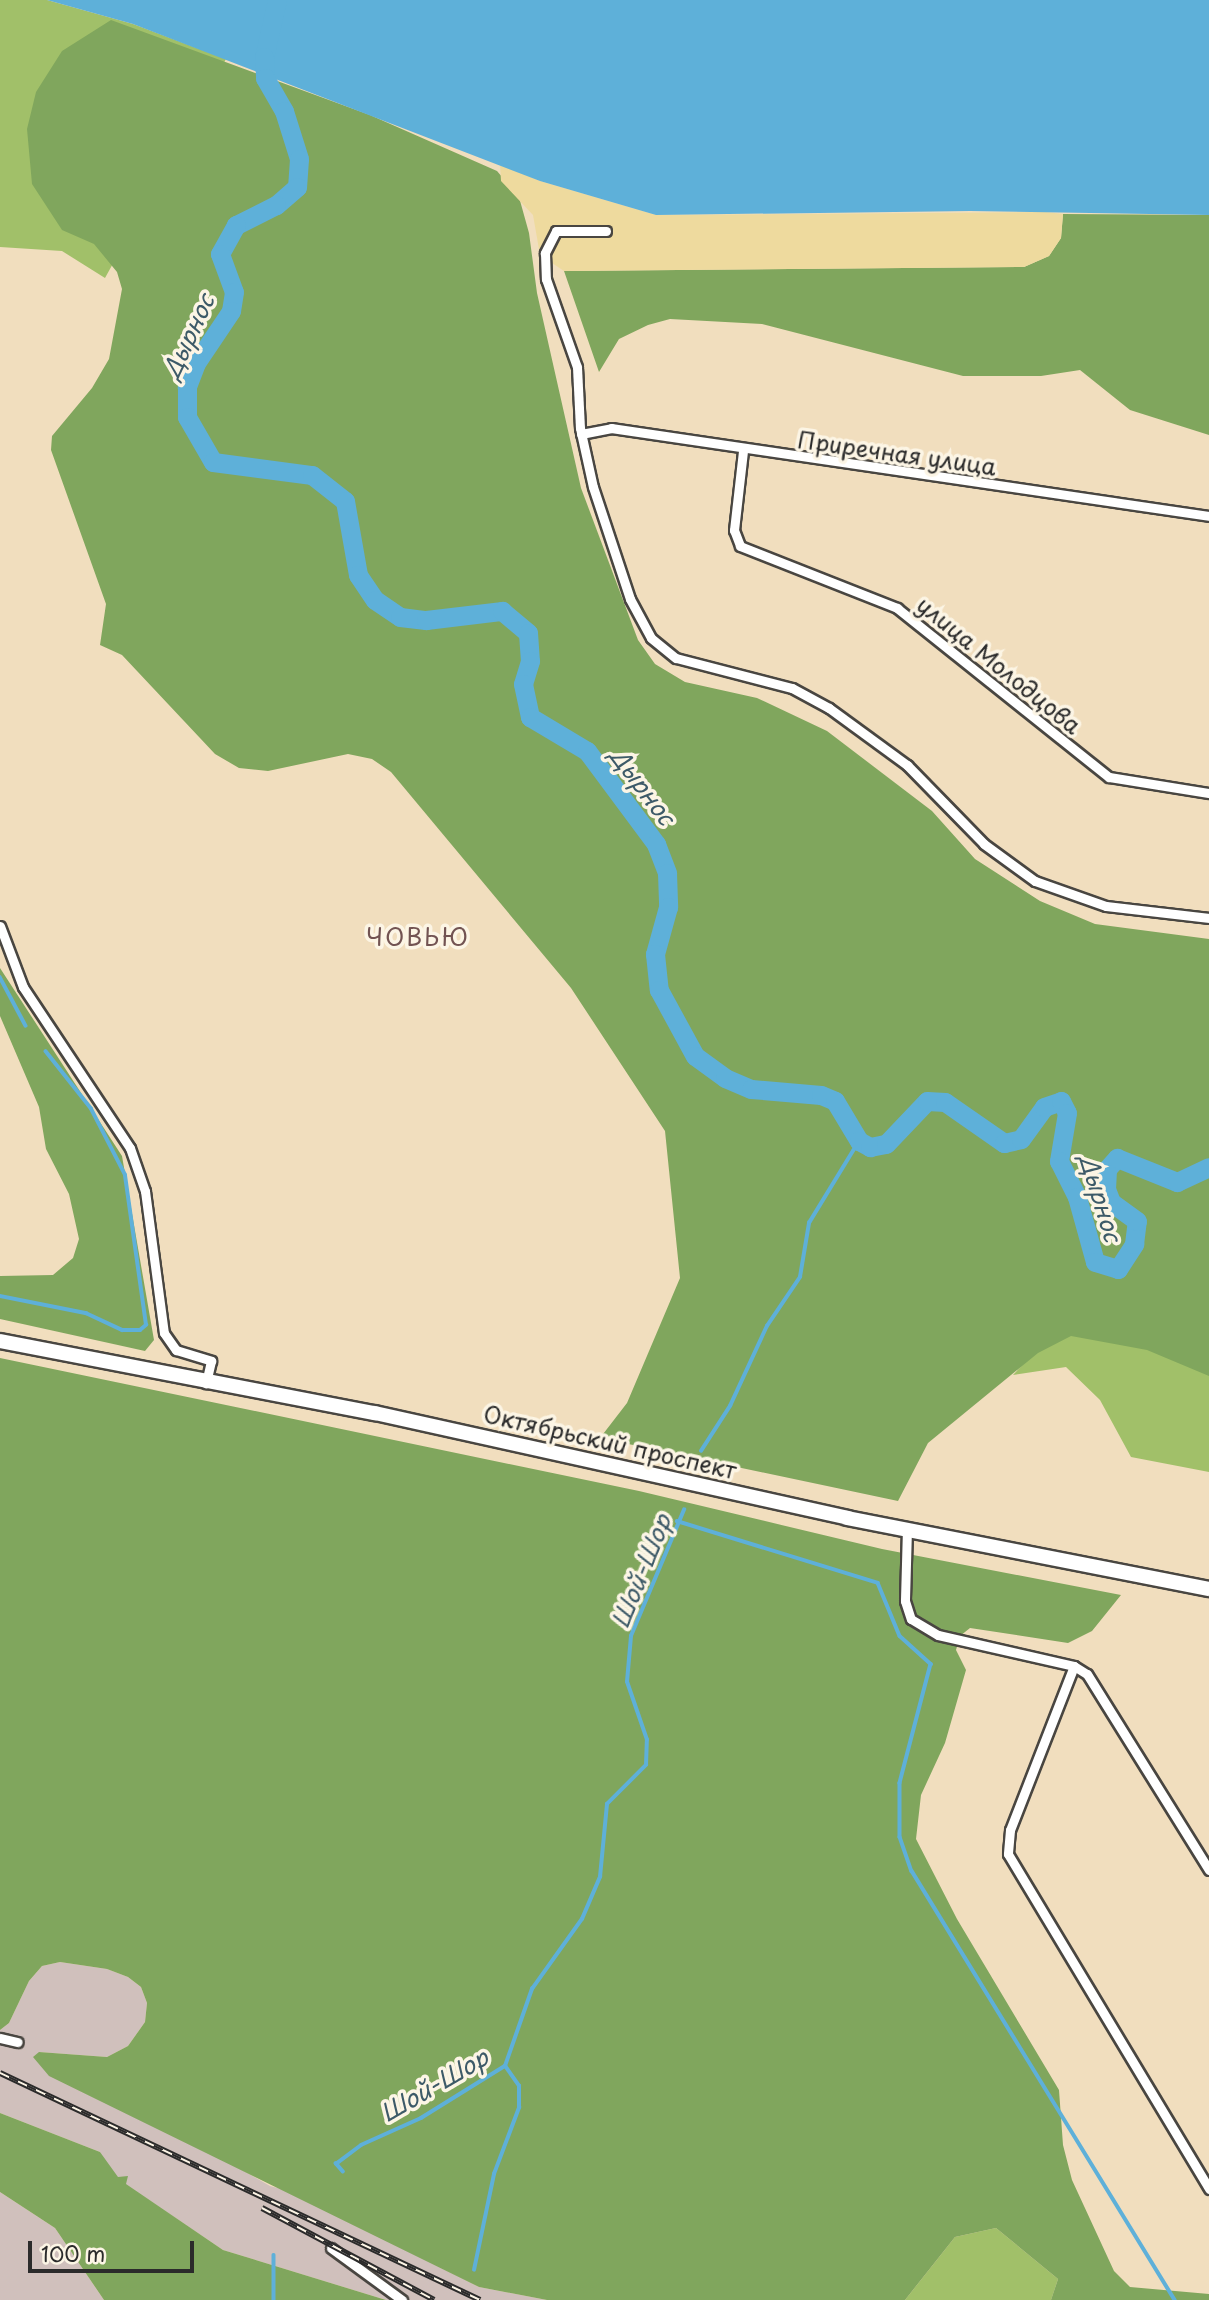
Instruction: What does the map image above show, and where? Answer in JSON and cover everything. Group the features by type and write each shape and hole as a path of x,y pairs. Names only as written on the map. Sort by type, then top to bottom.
{"main road":[{"name":"Октябрьский проспект","path":"0,1341 206,1383 376,1413 907,1528 1209,1589"}],"street":[{"path":"606,231 556,231 545,253 548,289 577,367 581,434 593,487 630,599 642,626 666,652 811,697 907,765 984,844 1035,881 1106,906 1209,918"},
{"name":"Приречная улица","path":"581,434 611,429 743,451 1209,516"},
{"name":"улица Молодцова","path":"743,451 734,530 740,546 897,608 1109,776 1209,793"},
{"path":"0,926 23,987 130,1148 145,1191 164,1333 176,1350 211,1361 206,1383"},
{"path":"907,1528 905,1601 911,1619 938,1634 1074,1666 1087,1674 1209,1870"},
{"path":"1074,1666 1010,1830 1008,1854 1209,2189"},
{"path":"0,2038 19,2042"},
{"path":"331,2248 402,2300"}],"shaded area":[{"path":"60,1962 107,1969 128,1977 141,1987 147,2003 145,2022 128,2046 107,2057 39,2052 270,2186 289,2191 479,2287 547,2300 386,2300 223,2250 125,2184 108,2169 100,2152 0,2113 0,2030 9,2023 29,1981 42,1966"},
{"path":"0,2192 55,2228 104,2300 0,2300"}],"green space":[{"path":"0,0 47,0 133,24 226,59 105,278 62,251 0,247"},
{"path":"111,20 370,115 497,171 519,197 529,233 537,293 581,488 638,640 655,664 685,682 757,698 827,731 932,811 975,859 1040,901 1095,924 1209,939 1209,1376 1147,1350 1071,1336 1038,1353 928,1443 898,1501 600,1438 627,1403 680,1278 665,1131 571,988 391,772 372,759 348,754 268,771 239,768 215,754 122,655 100,645 106,604 51,450 52,436 92,388 109,359 122,289 117,272 94,244 62,230 32,184 27,129 36,92 62,51"},
{"path":"1063,214 1209,215 1209,435 1130,410 1080,370 1041,376 963,376 762,324 670,319 648,325 619,339 599,372 564,271 1024,267 1049,256 1061,238"},
{"path":"0,968 122,1156 154,1340 145,1351 0,1319 0,1276 53,1275 73,1258 79,1239 69,1194 46,1149 39,1107 0,1016"},
{"path":"1071,1333 1148,1347 1209,1373 1209,1472 1131,1457 1100,1400 1066,1367 1013,1375 1036,1351"},
{"path":"0,1358 639,1491 882,1549 1121,1595 1092,1631 1068,1643 970,1628 960,1636 956,1650 966,1670 945,1743 921,1795 916,1839 957,1919 1059,2090 1063,2145 1072,2180 1114,2271 1130,2287 1209,2294 1209,2300 1051,2300 1058,2279 996,2228 955,2237 905,2300 547,2300 479,2287 49,2076 33,2057 39,2052 107,2057 128,2046 145,2022 147,2003 141,1987 128,1977 107,1969 60,1962 42,1966 29,1981 9,2023 0,2030"},
{"path":"0,2113 100,2152 118,2177 128,2176 126,2184 223,2250 386,2300 104,2300 55,2228 0,2192"},
{"path":"996,2228 1058,2279 1051,2300 905,2300 955,2237"}],"sand":[{"path":"500,164 540,181 656,215 1046,212 1063,214 1061,238 1049,256 1024,267 564,271 540,255 533,215 501,181"}],"water":[{"path":"47,0 1209,0 1209,215 970,211 656,215 540,181 133,24"}],"waterway":[{"name":"Дырнос","path":"277,0 264,57 265,78 284,111 299,159 297,187 276,205 236,225 220,254 234,292 231,311 196,363 187,387 187,417 213,462 312,475 345,501 358,575 375,600 400,617 426,620 502,611 528,633 530,661 523,684 530,717 587,751 656,844 667,873 668,907 655,954 659,990 695,1056 725,1078 751,1089 821,1095 835,1101 859,1141 870,1147 886,1144 927,1101 945,1102 1004,1143 1021,1139 1044,1107 1061,1101 1067,1113 1059,1161 1077,1197 1095,1262 1118,1269 1134,1244 1137,1221 1111,1202 1106,1189 1107,1169 1117,1158 1177,1182 1209,1167"},
{"path":"0,977 26,1026"},
{"path":"0,1296 86,1313 122,1330 140,1330 146,1325 125,1175 91,1109 46,1052"},
{"name":"Шой-Шор","path":"701,1451 730,1406 767,1326 800,1277 809,1223 859,1141"},
{"name":"Шой-Шор","path":"343,2172 336,2164 361,2145 421,2118 505,2066 532,1989 582,1919 600,1877 607,1804 646,1765 647,1740 627,1682 631,1636 684,1510"},
{"path":"677,1521 878,1583 900,1636 931,1664 900,1783 900,1837 912,1871 1175,2300"},
{"path":"474,2270 494,2174 519,2108 519,2086 505,2066"},
{"name":"Шой-Шор","path":"274,2255 274,2300"}],"railway":[{"path":"0,2073 480,2300"},
{"path":"262,2208 434,2300"}],"district":[{"name":"ЧОВЬЮ","path":"418,937"}]}
